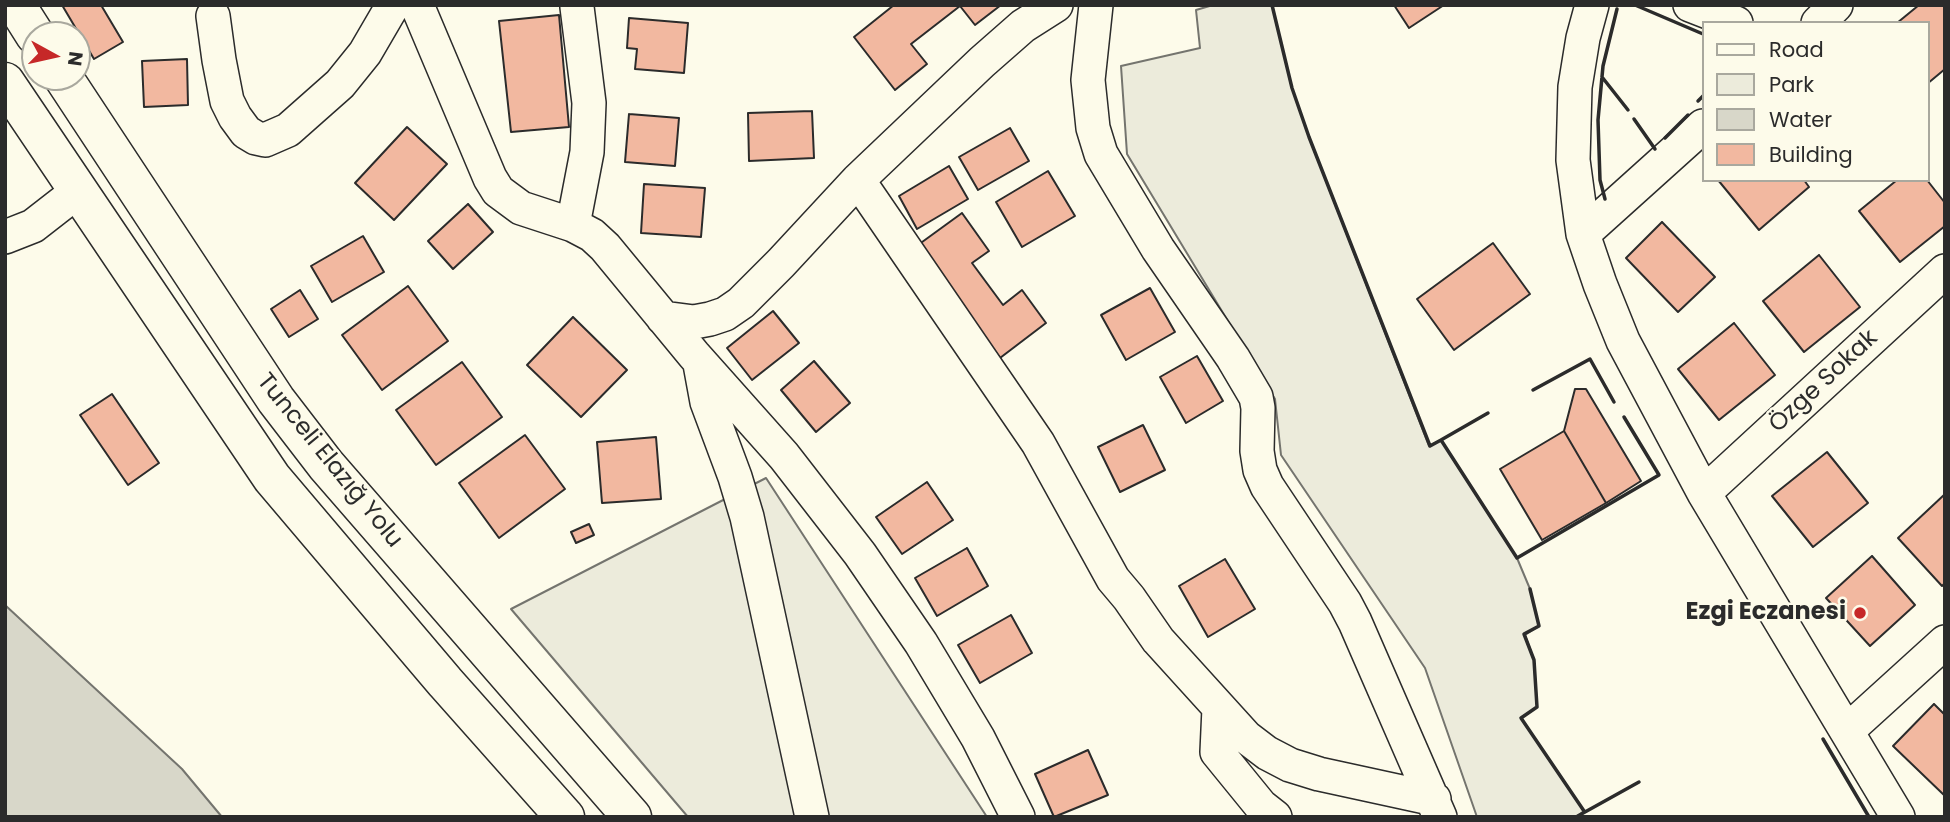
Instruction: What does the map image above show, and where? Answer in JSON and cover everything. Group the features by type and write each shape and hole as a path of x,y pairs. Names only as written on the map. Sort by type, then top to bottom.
{"main road":[{"path":"16,5 26,21"},
{"name":"Tunceli Elazığ Yolu","path":"5,82 272,478 445,682 565,817"},
{"name":"Tunceli Elazığ Yolu","path":"72,91 275,400 326,465 632,817"}],"street":[{"path":"213,16 228,101 246,132 265,140 288,130 340,84 365,53 393,5"},
{"path":"417,5 490,178 498,191 521,208 573,225 592,235 606,247 700,362 784,456 860,554 941,674 978,738 1018,817"},
{"path":"663,318 694,322 710,319 725,314 741,303 782,263 858,180 982,62 1023,26 1056,5"},
{"path":"1096,5 1088,80 1093,128 1101,154 1158,250 1250,385 1258,408 1257,451 1260,470 1267,486 1345,603 1437,808"},
{"path":"1592,5 1583,38 1575,87 1573,160 1583,234 1600,284 1623,341 1704,492 1898,817"},
{"path":"1690,5 1731,21"},
{"path":"1820,21 1836,5"},
{"path":"573,225 587,152 589,103 577,7"},
{"path":"1583,234 1702,127"},
{"path":"858,180 1038,443 1113,579 1158,640 1219,708 1246,737 1267,753 1290,765 1437,808"},
{"path":"5,237 33,226 78,191"},
{"name":"Özge Sokak","path":"1704,492 1945,271"},
{"path":"700,362 707,402 747,517 812,817"},
{"path":"1847,731 1945,642"},
{"path":"1219,708 1217,752 1261,806 1275,817"}],"green space":[{"path":"1213,5 1272,5 1292,88 1309,137 1429,446 1441,440 1517,558 1530,589 1539,626 1525,635 1534,660 1537,707 1521,718 1584,811 1576,817 1477,817 1425,668 1281,455 1275,399 1127,154 1121,66 1200,48 1196,10"},
{"path":"766,478 987,817 688,817 511,609"}],"water":[{"path":"5,605 182,769 222,817 5,817"}],"building":[{"path":"62,5 101,5 123,42 94,59 91,54 91,21 71,21"},
{"path":"894,5 1001,5 975,25 960,6 911,44 927,64 895,90 854,37"},
{"path":"1394,5 1444,5 1409,28"},
{"path":"1919,5 1945,5 1945,69 1929,82 1929,21 1899,21"},
{"path":"559,15 569,127 511,132 499,21"},
{"path":"629,18 688,23 684,73 635,69 637,49 627,48"},
{"path":"187,59 188,105 144,107 142,61"},
{"path":"812,111 814,158 749,161 748,113"},
{"path":"629,114 679,118 675,166 625,162"},
{"path":"407,127 447,164 394,220 355,183"},
{"path":"1010,128 1029,161 978,190 959,157"},
{"path":"949,166 968,199 917,229 899,196"},
{"path":"1048,171 1075,216 1022,247 996,202"},
{"path":"1720,182 1805,182 1809,187 1759,230"},
{"path":"1895,182 1929,182 1945,203 1945,226 1900,262 1859,211"},
{"path":"644,184 705,188 701,237 641,233"},
{"path":"468,204 493,232 453,269 428,241"},
{"path":"962,213 989,251 972,263 1003,305 1022,290 1046,323 1000,358 918,245"},
{"path":"1662,222 1715,277 1678,312 1626,258"},
{"path":"363,236 384,272 332,302 311,266"},
{"path":"1493,243 1530,294 1454,350 1417,299"},
{"path":"1819,255 1860,307 1804,352 1763,301"},
{"path":"408,286 448,341 382,390 342,335"},
{"path":"1150,288 1175,332 1126,360 1101,315"},
{"path":"300,290 318,319 289,337 271,309"},
{"path":"773,311 799,343 752,380 727,348"},
{"path":"573,317 627,370 581,417 527,365"},
{"path":"1734,323 1775,375 1719,420 1678,369"},
{"path":"1197,356 1223,401 1186,423 1160,377"},
{"path":"814,361 850,403 816,432 781,390"},
{"path":"462,362 502,417 436,465 396,410"},
{"path":"1575,389 1586,389 1641,481 1606,503 1564,431"},
{"path":"112,394 159,463 128,485 80,415"},
{"path":"1143,425 1165,470 1120,492 1098,447"},
{"path":"1564,431 1606,503 1542,540 1500,469"},
{"path":"525,435 565,489 499,538 459,483"},
{"path":"656,437 661,499 602,503 597,442"},
{"path":"1827,452 1868,503 1813,547 1772,496"},
{"path":"927,482 953,520 902,554 876,517"},
{"path":"1945,494 1945,583 1942,586 1898,538"},
{"path":"589,524 594,535 576,543 571,532"},
{"path":"967,548 988,586 937,616 915,578"},
{"path":"1872,556 1915,605 1870,646 1826,598"},
{"path":"1225,559 1255,609 1208,637 1179,586"},
{"path":"1011,615 1032,653 980,683 958,645"},
{"path":"1934,704 1945,715 1945,796 1893,746"},
{"path":"1088,750 1108,795 1054,817 1035,774"}],"wall":[{"path":"1272,5 1292,88 1309,137 1430,446 1441,440"},
{"path":"1635,5 1702,34"},
{"path":"1605,199 1600,180 1598,120 1603,66 1617,9"},
{"path":"1602,77 1628,110"},
{"path":"1698,101 1702,97"},
{"path":"1665,138 1688,115"},
{"path":"1634,119 1655,149"},
{"path":"1533,390 1590,359 1614,402"},
{"path":"1488,413 1441,440 1517,558 1659,475 1624,417"},
{"path":"1530,589 1539,626 1524,634 1534,660 1537,707 1521,718 1584,811"},
{"path":"1823,739 1869,817"},
{"path":"1576,817 1639,782"}],"place":[{"name":"Ezgi Eczanesi","path":"1860,613"}]}
